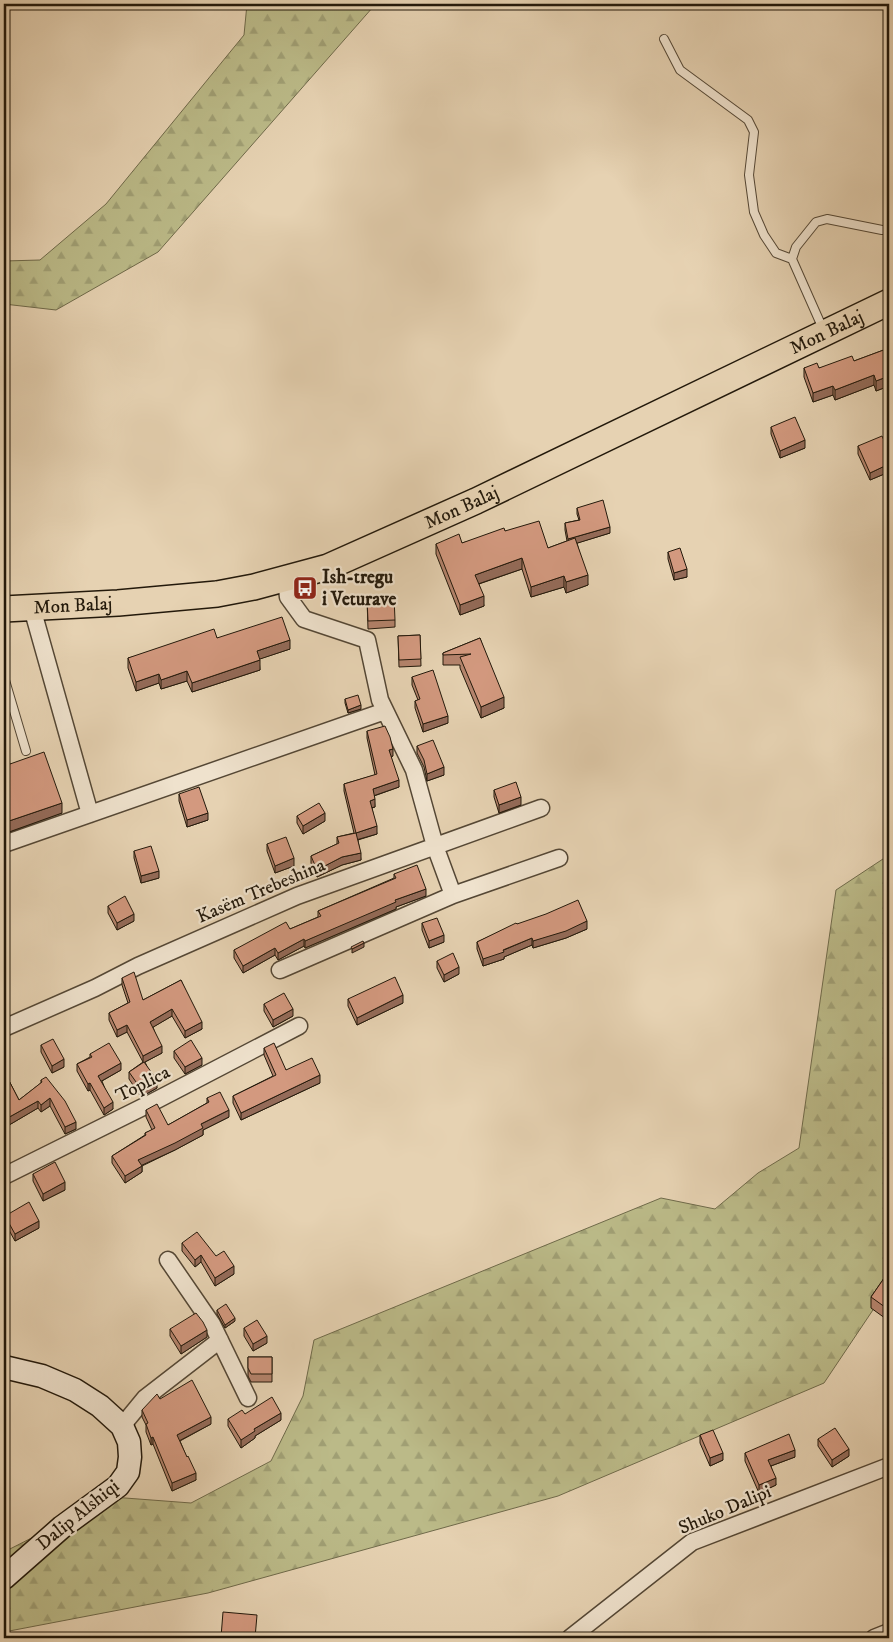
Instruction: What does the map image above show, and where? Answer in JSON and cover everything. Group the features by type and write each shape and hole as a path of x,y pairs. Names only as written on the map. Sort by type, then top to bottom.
{"main road":[{"name":"Mon Balaj","path":"4,609 118,603 217,594 254,587 328,567 476,501 889,302"}],"street":[{"path":"283,579 287,588 288,598 304,619 367,640 377,690 385,711 414,770 435,846 453,895"},
{"path":"32,608 90,814"},
{"path":"4,844 385,711"},
{"name":"Kasëm Trebeshina","path":"4,1028 297,896 541,808"},
{"path":"280,970 453,895 559,858"},
{"name":"Toplica","path":"4,1176 151,1103 299,1026"},
{"path":"168,1260 212,1324 248,1398"},
{"path":"4,1368 42,1376 75,1390 100,1406 122,1426 145,1398 220,1340"},
{"name":"Dalip Alshiqi","path":"4,1578 62,1527 118,1486 128,1472 130,1457 129,1442 122,1426"},
{"name":"Shuko Dalipi","path":"570,1638 692,1542 889,1466"},
{"path":"874,1638 889,1632"}],"lane":[{"path":"664,39 680,70 748,120 754,132 748,175 754,212 764,235 776,252 792,260 825,333"},
{"path":"792,260 796,247 816,222 827,219 882,230"},
{"path":"4,677 26,751"}],"green space":[{"path":"247,4 373,4 373,7 158,252 56,310 4,304 4,261 40,260 106,204 244,35"},
{"path":"889,855 889,1286 824,1383 558,1496 208,1593 4,1632 4,1552 112,1497 191,1503 271,1461 303,1396 314,1340 661,1198 715,1209 758,1173 799,1148 836,890"}],"building":[{"path":"889,348 889,376 876,381 874,375 835,390 833,386 813,393 804,368 817,363 819,368 852,356 854,361"},
{"path":"795,417 805,440 780,451 771,427"},
{"path":"882,436 889,452 889,464 870,473 858,446"},
{"path":"603,500 610,527 568,539 565,523 580,520 577,508"},
{"path":"539,521 548,548 575,538 588,575 566,582 564,576 531,587 522,558 475,575 484,596 460,605 436,544 459,534 462,543 504,528 505,531"},
{"path":"680,548 687,569 674,573 668,552"},
{"path":"394,597 395,620 368,621 367,599"},
{"path":"282,617 290,640 257,651 260,660 192,683 187,671 161,680 159,674 136,682 128,658 214,629 217,638"},
{"path":"420,635 421,659 399,660 398,636"},
{"path":"480,638 504,697 481,707 460,657 471,654 443,655 443,653"},
{"path":"433,670 448,716 423,724 415,701 420,699 412,677"},
{"path":"358,695 361,705 348,710 345,699"},
{"path":"385,726 393,749 389,750 399,780 373,789 375,799 370,801 377,826 356,833 344,784 377,774 367,731"},
{"path":"433,740 444,767 427,774 424,760 417,746"},
{"path":"4,747 10,764 44,752 62,803 9,821 8,818 4,820"},
{"path":"516,782 521,797 499,805 494,790"},
{"path":"199,787 208,813 187,820 179,794"},
{"path":"319,803 325,813 303,826 297,816"},
{"path":"356,833 361,853 342,857 317,870 311,856 339,843 337,837"},
{"path":"286,837 294,858 275,866 267,844"},
{"path":"151,846 159,871 141,876 134,851"},
{"path":"417,865 426,889 395,900 396,902 305,941 304,939 278,953 275,948 243,966 234,950 286,922 290,929 321,916 318,911 396,878 394,874"},
{"path":"125,896 134,914 117,923 108,906"},
{"path":"578,900 587,921 566,931 533,941 532,938 503,950 504,952 483,959 477,942 516,923 546,914"},
{"path":"437,918 444,935 429,941 422,923"},
{"path":"363,941 364,943 352,949 351,947"},
{"path":"453,953 459,967 444,975 437,961"},
{"path":"134,972 143,1000 181,980 202,1022 185,1031 172,1009 150,1022 162,1046 143,1056 127,1025 117,1030 109,1013 130,1002 122,978"},
{"path":"395,977 403,995 357,1018 348,999"},
{"path":"284,993 293,1009 273,1020 264,1004"},
{"path":"53,1039 64,1059 52,1066 41,1045"},
{"path":"191,1040 202,1058 185,1067 174,1051"},
{"path":"109,1043 121,1063 98,1076 113,1102 104,1108 77,1064 92,1057 90,1054"},
{"path":"274,1043 286,1070 312,1058 320,1075 241,1113 233,1096 276,1075 264,1048"},
{"path":"144,1062 157,1080 141,1089 129,1072"},
{"path":"4,1071 19,1100 46,1077 65,1101 76,1122 65,1127 50,1098 41,1105 38,1101 4,1120 4,1099 6,1098 4,1095"},
{"path":"220,1092 229,1110 201,1124 203,1128 138,1160 142,1166 125,1176 112,1156 155,1128 146,1110 157,1104 168,1125 209,1102 207,1098"},
{"path":"55,1162 65,1182 43,1194 33,1174"},
{"path":"29,1202 39,1221 15,1234 5,1216"},
{"path":"197,1232 216,1256 224,1251 234,1266 215,1278 201,1255 195,1260 182,1243"},
{"path":"889,1271 889,1310 871,1297"},
{"path":"226,1304 235,1318 225,1325 217,1310"},
{"path":"196,1313 207,1330 181,1346 170,1329"},
{"path":"257,1320 267,1336 253,1344 244,1328"},
{"path":"248,1357 272,1357 272,1374 251,1374 248,1368"},
{"path":"192,1380 211,1417 177,1435 196,1473 172,1483 153,1437 151,1438 146,1424 148,1423 142,1410 157,1394 160,1399"},
{"path":"272,1397 281,1413 254,1429 255,1431 241,1440 228,1419 242,1410 245,1414"},
{"path":"835,1428 849,1449 832,1460 818,1439"},
{"path":"713,1430 723,1453 710,1458 700,1435"},
{"path":"789,1434 795,1450 768,1460 776,1478 759,1485 745,1453"},
{"path":"223,1612 257,1615 255,1638 221,1637"}],"place":[{"name":"Ish-tregu i Veturave","path":"305,588"}]}
